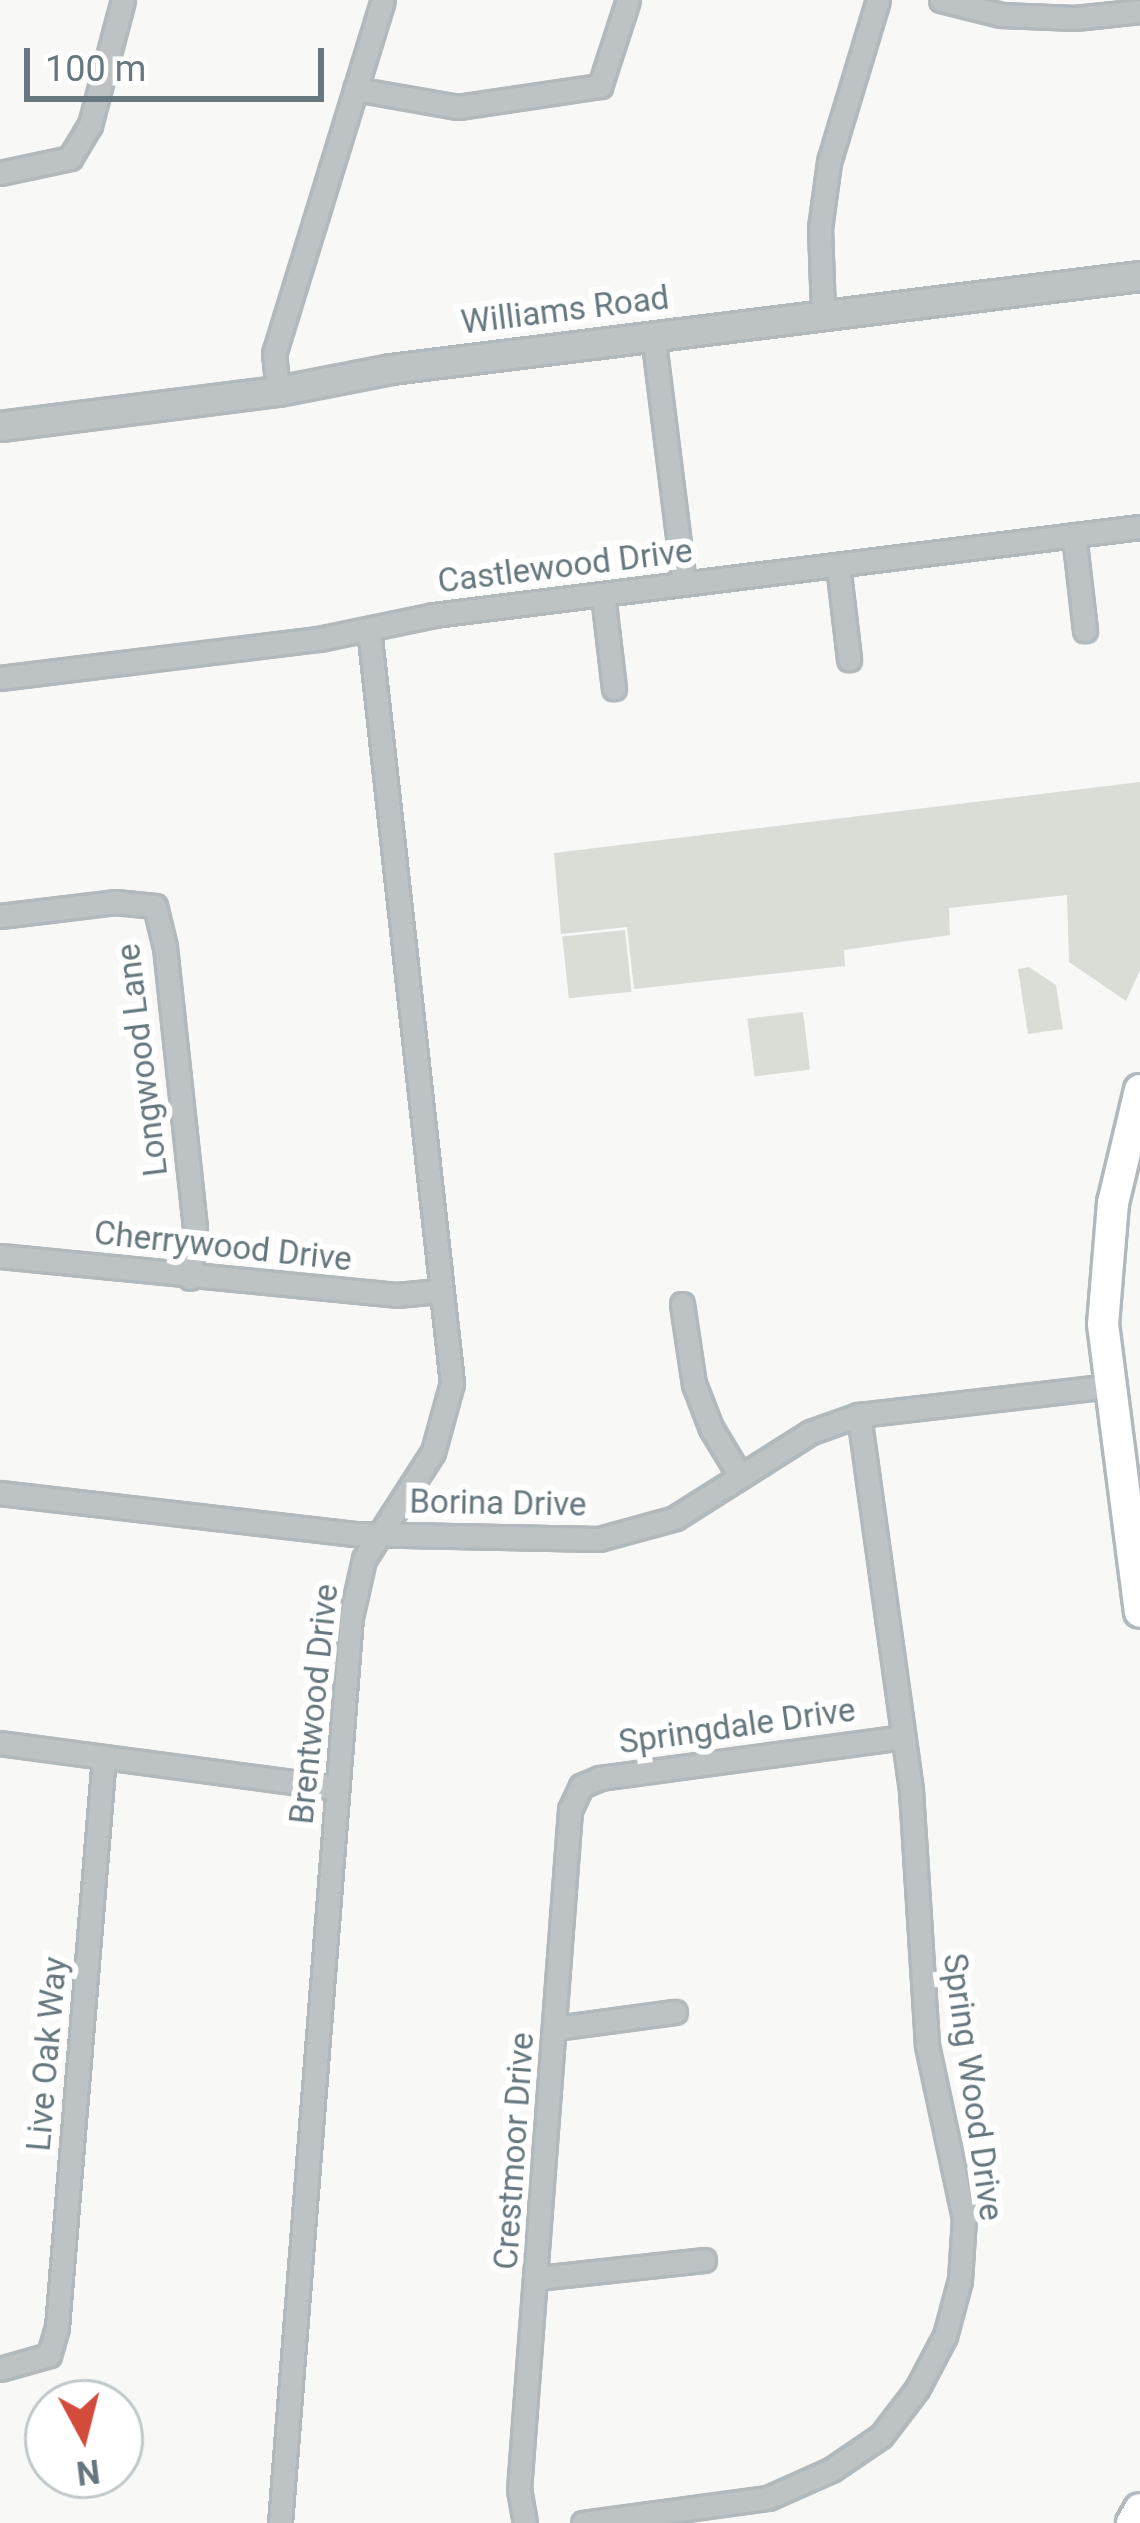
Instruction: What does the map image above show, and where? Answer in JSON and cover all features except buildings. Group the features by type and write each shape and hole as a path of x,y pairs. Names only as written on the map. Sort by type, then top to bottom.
{"main road":[{"path":"1140,1090 1113,1203 1103,1324 1140,1612"},
{"path":"1132,2523 1140,2509"}],"street":[{"path":"0,173 70,158 90,124 123,0"},
{"path":"278,392 274,354 382,0"},
{"path":"355,89 458,107 600,86 628,0"},
{"path":"824,313 820,228 829,162 878,0"},
{"path":"940,0 1001,15 1075,18 1140,11"},
{"name":"Williams Road","path":"0,426 278,392 392,369 1140,276"},
{"path":"653,335 684,583"},
{"name":"Castlewood Drive","path":"0,678 684,583 1140,527"},
{"path":"1074,535 1085,630"},
{"path":"838,565 849,659"},
{"path":"603,595 614,688"},
{"name":"Brentwood Drive","path":"280,2523 351,1617 362,1565 433,1452 452,1383 369,629"},
{"name":"Longwood Lane","path":"0,916 115,902 154,906 165,947 195,1228 190,1278"},
{"name":"Cherrywood Drive","path":"0,1256 396,1295 440,1291"},
{"path":"682,1304 694,1384 711,1428 740,1476"},
{"name":"Borina Drive","path":"0,1492 379,1534 599,1540 675,1518 812,1432 859,1414 1108,1386"},
{"name":"Spring Wood Drive","path":"583,2523 768,2498 831,2470 880,2436 917,2390 945,2336 960,2280 964,2218 927,2045 903,1737 859,1414"},
{"name":"Springdale Drive","path":"581,1786 600,1778 903,1737"},
{"path":"0,1743 337,1788"},
{"name":"Live Oak Way","path":"0,2369 49,2355 57,2327 104,1757"},
{"name":"Crestmoor Drive","path":"525,2523 519,2490 570,1810 581,1786"},
{"path":"556,2028 675,2012"},
{"path":"538,2278 704,2260"}],"shaded area":[{"path":"1140,782 1140,970 1126,1001 1069,962 1067,895 949,908 950,935 844,950 845,966 634,989 627,927 561,934 554,853"},
{"path":"625,930 631,992 569,998 562,937"},
{"path":"1029,967 1056,985 1063,1029 1028,1034 1018,969"},
{"path":"803,1012 810,1070 754,1076 747,1019"}]}
